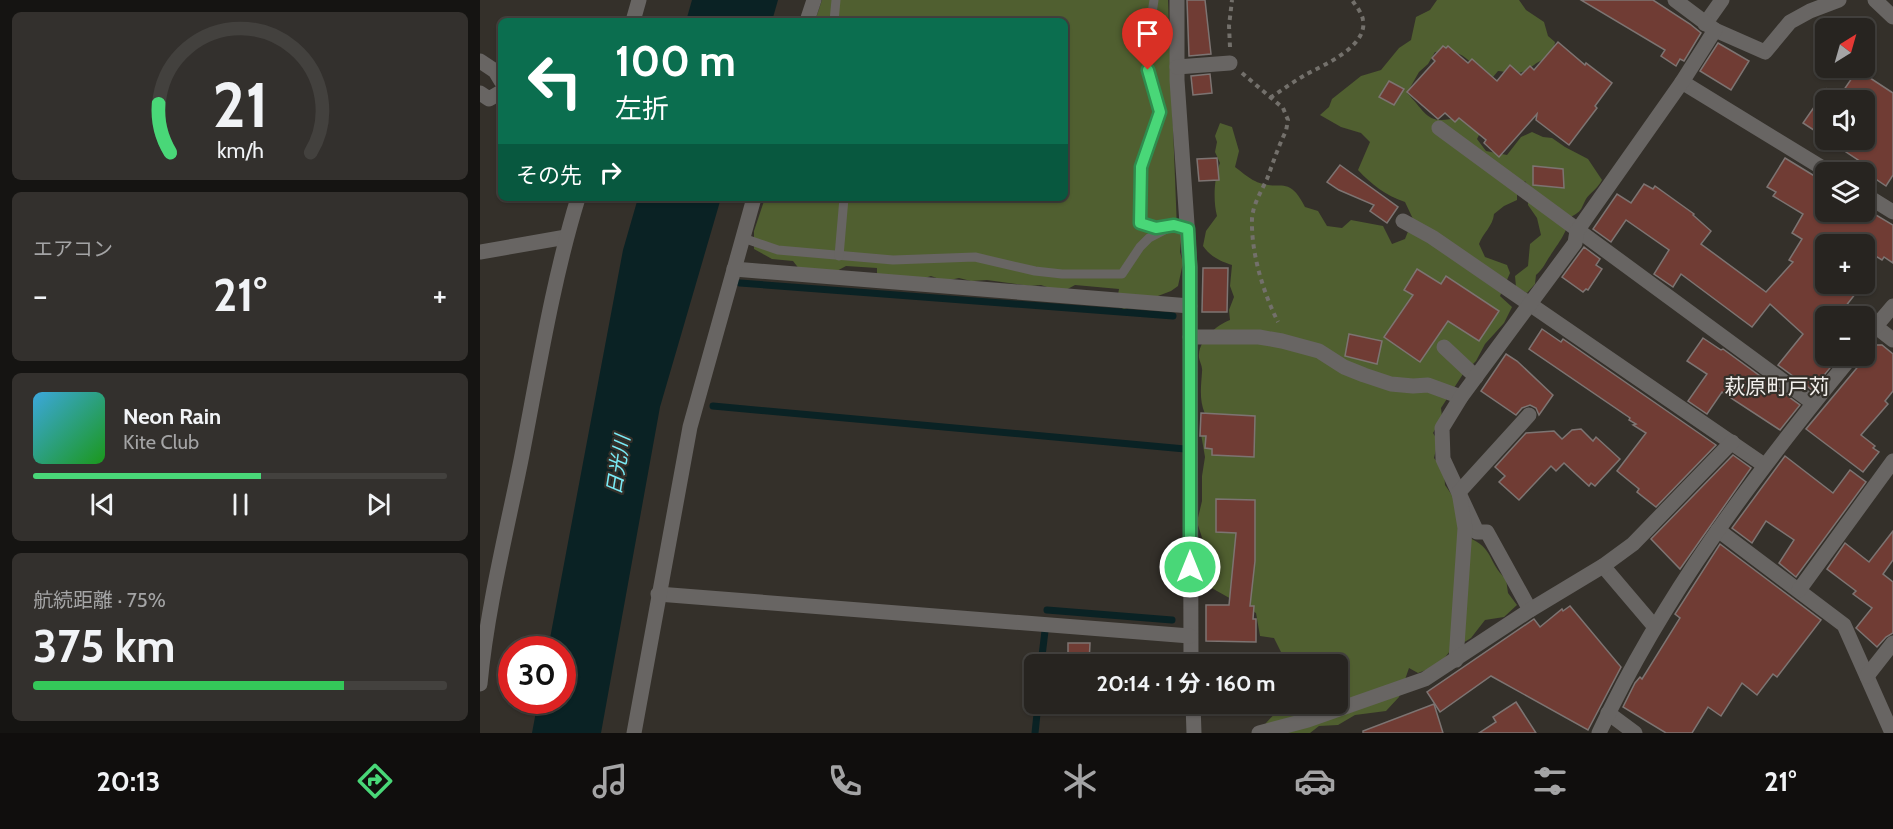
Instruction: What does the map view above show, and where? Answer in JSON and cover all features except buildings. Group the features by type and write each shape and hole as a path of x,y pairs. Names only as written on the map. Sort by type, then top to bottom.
{"street":[{"path":"634,18 639,0"},
{"path":"808,18 814,0"},
{"path":"1177,0 1181,227 1190,306 1191,654"},
{"path":"1675,0 1710,27 1765,52 1790,22 1810,11 1839,0"},
{"path":"1530,610 1487,532 1477,532 1443,459 1442,428 1461,397 1575,243 1577,231 1682,82 1722,0"},
{"path":"1875,0 1893,17"},
{"path":"480,61 495,71 498,76"},
{"path":"1177,67 1230,63"},
{"path":"1682,82 1815,163"},
{"path":"480,93 489,99 498,94"},
{"path":"1438,128 1813,403"},
{"path":"480,684 484,633 566,237 577,201"},
{"path":"634,733 690,428 753,201"},
{"path":"1875,201 1893,212"},
{"path":"1403,221 1432,237 1764,465"},
{"path":"480,252 566,237"},
{"path":"734,269 1190,306"},
{"path":"1893,306 1875,326 1893,339"},
{"path":"1190,337 1259,337 1293,344 1320,351 1344,367 1391,384 1428,385 1461,397"},
{"path":"1444,347 1476,377"},
{"path":"1599,733 1654,626 1682,582 1764,465 1844,366"},
{"path":"1459,492 1530,416"},
{"path":"1259,733 1308,720 1425,679 1456,660 1530,610 1603,566 1633,544 1732,442"},
{"path":"1799,590 1893,461"},
{"path":"1456,660 1465,528 1459,492"},
{"path":"1718,530 1844,625 1892,733"},
{"path":"1603,566 1654,626"},
{"path":"658,594 1190,636"},
{"path":"1867,676 1893,643"},
{"path":"1608,713 1635,733"},
{"path":"1193,714 1194,733"}],"lane":[{"path":"834,18 836,0"},
{"path":"1154,0 1149,33 1148,70 1160,112 1141,167 1140,223 1156,228 1181,227"},
{"path":"839,256 844,201"},
{"path":"743,238 778,250 839,256 893,260 975,256 1035,271 1122,274 1140,247 1149,238 1181,227"},
{"path":"869,280 870,258"}],"path":[{"path":"1293,344 1277,322 1266,298 1254,246 1252,218 1256,203 1286,132 1288,120 1283,108 1270,98 1304,76 1342,56 1353,45 1362,32 1363,21 1352,0"}],"green space":[{"path":"822,0 1168,0 1177,229 1182,230 1180,252 1183,263 1178,286 1171,291 1124,309 1116,306 1119,289 1075,285 1062,292 1041,285 1030,286 987,280 971,281 959,278 945,281 931,276 919,280 877,276 877,268 846,266 833,273 800,270 793,261 772,259 754,249 754,231 764,201 1068,201 1068,18 816,18"},
{"path":"1437,0 1519,0 1526,10 1544,22 1548,36 1555,42 1548,58 1521,72 1498,71 1493,77 1456,53 1435,52 1428,64 1419,72 1407,93 1428,116 1440,120 1459,117 1481,131 1477,139 1486,151 1507,155 1521,137 1532,132 1552,138 1588,159 1602,180 1579,211 1571,217 1562,238 1536,275 1535,284 1527,293 1516,287 1515,276 1528,266 1530,244 1541,235 1537,218 1528,205 1528,186 1525,181 1517,189 1517,200 1494,214 1479,244 1485,257 1507,265 1510,273 1500,296 1512,307 1504,323 1485,344 1476,361 1463,374 1441,408 1442,417 1433,433 1438,441 1434,458 1444,471 1445,485 1456,501 1467,537 1476,541 1487,551 1506,579 1508,593 1517,605 1504,617 1485,620 1471,638 1450,651 1439,665 1418,673 1409,668 1399,697 1386,711 1355,715 1338,725 1319,726 1310,733 1262,733 1266,723 1274,714 1348,714 1348,654 1282,654 1274,638 1260,636 1256,613 1201,582 1206,550 1197,522 1202,501 1205,457 1200,428 1205,414 1201,399 1202,369 1199,354 1202,343 1210,333 1230,320 1229,310 1234,297 1230,286 1232,265 1216,258 1203,246 1206,231 1217,216 1215,190 1220,163 1215,152 1217,142 1215,136 1220,123 1232,127 1239,151 1235,167 1255,181 1293,190 1305,207 1318,211 1327,226 1342,228 1351,220 1383,226 1392,244 1405,239 1413,219 1405,202 1379,189 1358,170 1370,142 1361,133 1341,127 1320,115 1329,107 1332,99 1361,76 1381,70 1399,48 1411,40 1416,17 1430,10"}],"water":[{"path":"692,0 778,0 773,18 687,18"},
{"name":"日光川","path":"637,201 720,201 660,407 601,733 532,733 536,714 576,714 576,636 550,636 623,250"}],"waterway":[{"path":"740,283 1173,316"},
{"path":"713,406 1185,449"},
{"path":"1047,610 1172,620"},
{"path":"1042,654 1045,631"},
{"path":"1035,733 1037,714"}],"district":[{"name":"萩原町戸苅","path":"1777,386"}],"route":[{"path":"1148,70 1160,112 1141,167 1140,223 1156,228 1174,225 1188,229 1190,567"}]}
